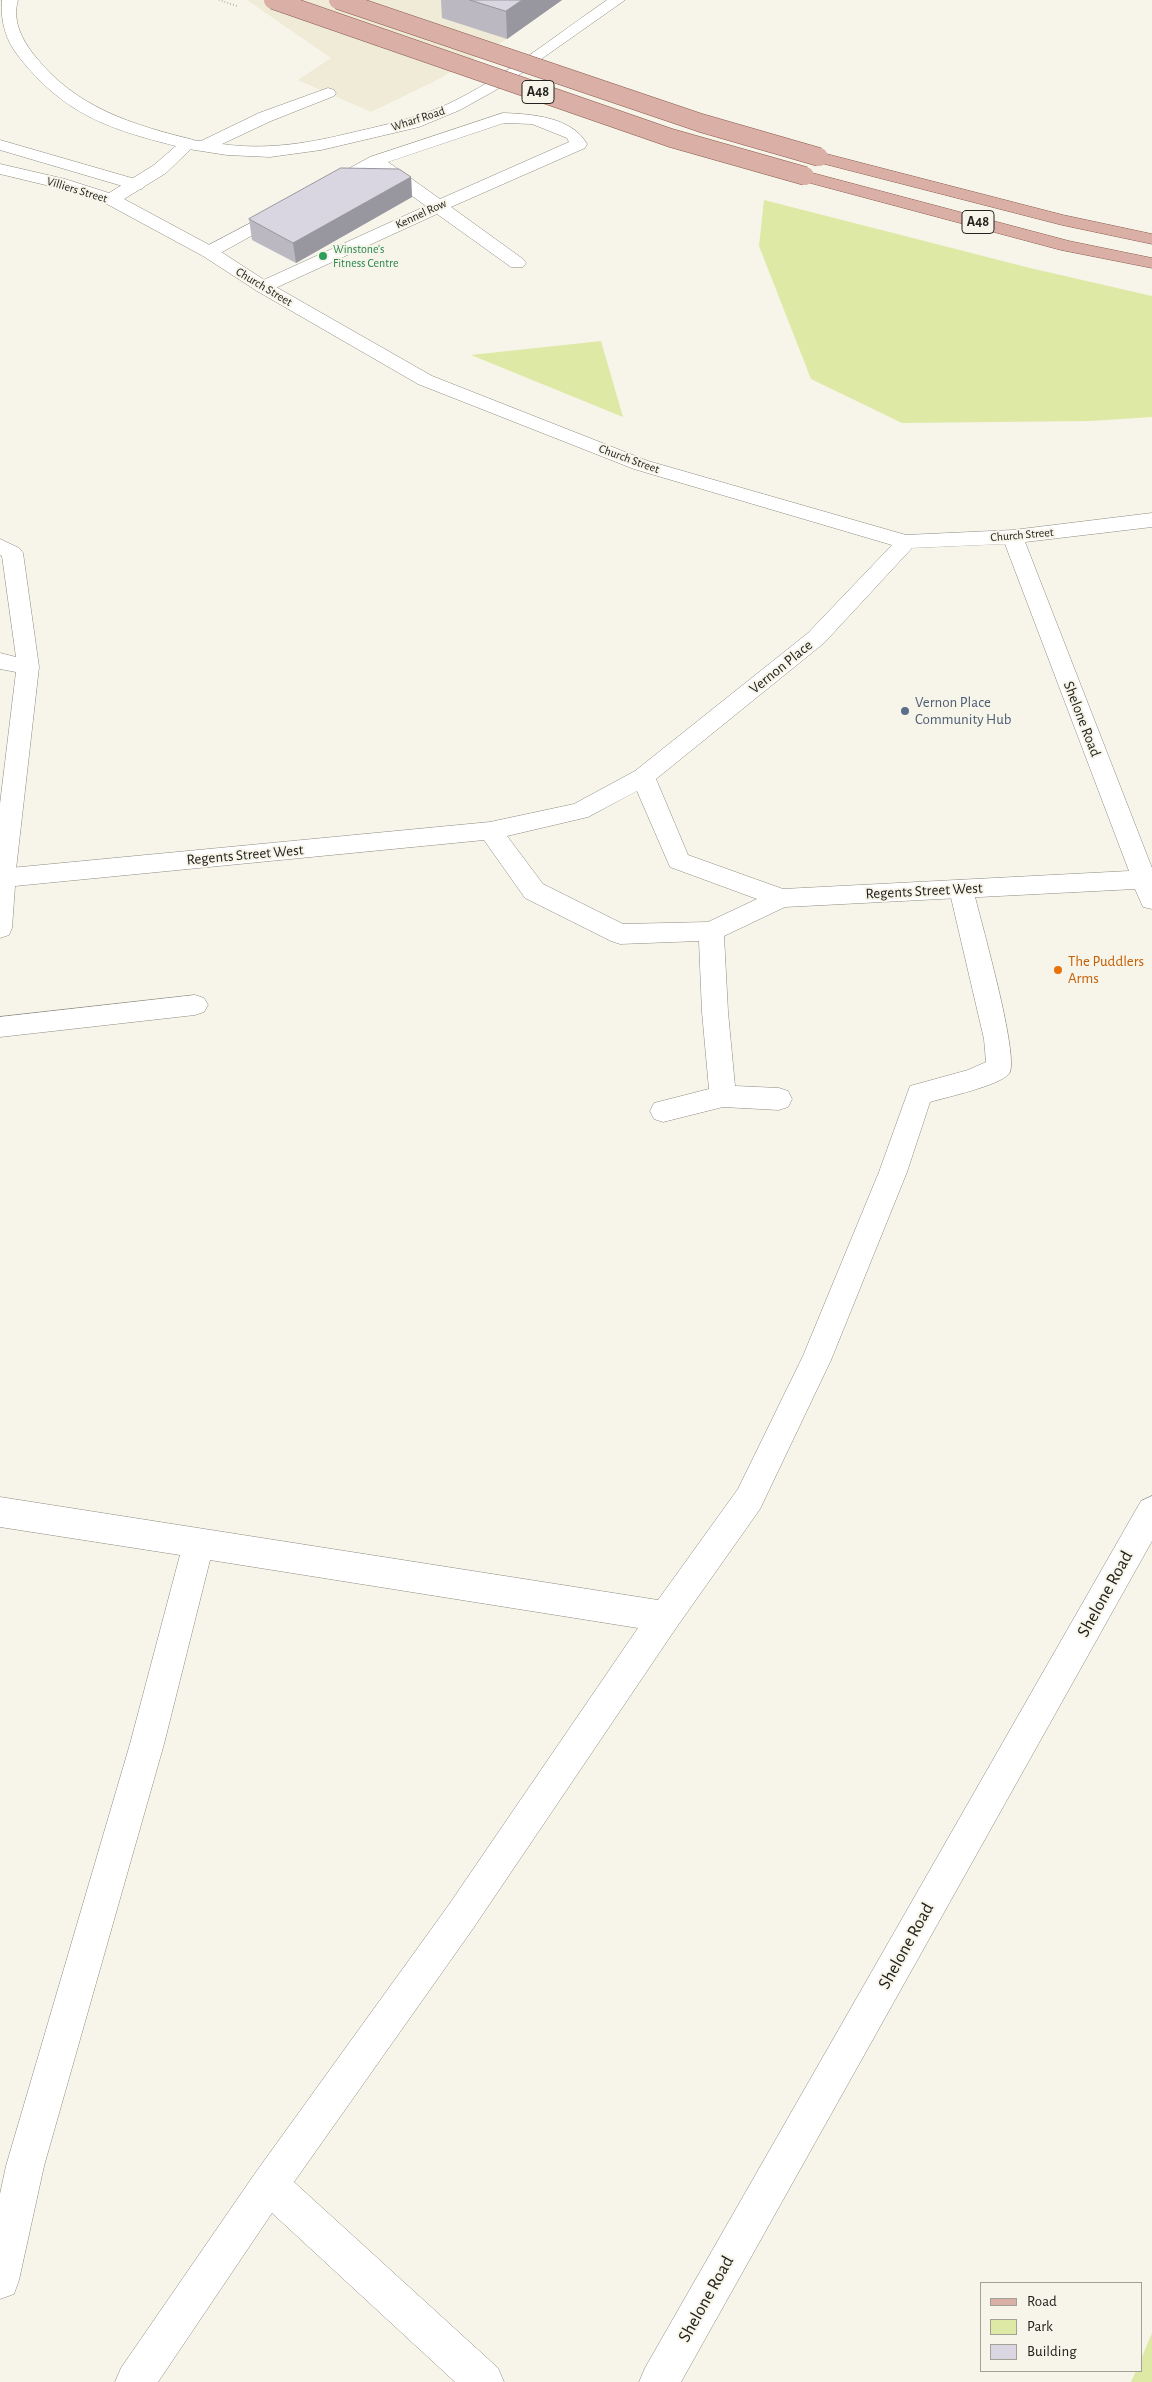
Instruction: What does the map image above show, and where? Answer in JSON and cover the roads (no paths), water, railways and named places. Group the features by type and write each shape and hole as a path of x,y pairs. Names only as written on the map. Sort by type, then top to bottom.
{"main road":[{"name":"A48","path":"273,0 671,138 1067,246 1152,263"},
{"name":"A48","path":"338,0 701,123 819,157 1053,218 1152,239"}],"street":[{"name":"Wharf Road","path":"10,0 8,6 13,38 38,73 61,94 91,112 124,128 195,145 270,152 321,145 413,123 454,107 497,83 617,0"},
{"path":"111,199 136,185 195,145 328,93"},
{"name":"Kennel Row","path":"263,287 580,144 574,135 534,119 503,118 376,161"},
{"path":"0,145 136,185"},
{"path":"314,195 376,161 437,207 517,263"},
{"name":"Villiers Street","path":"0,169 59,183 111,199 151,221"},
{"path":"209,252 296,204"},
{"name":"Church Street","path":"151,221 209,252 263,287 434,384 641,465 906,542 1012,537 1152,520"},
{"name":"Shelone Road","path":"1012,537 1148,890"},
{"name":"Vernon Place","path":"580,811 642,777 816,638 906,542"},
{"path":"0,546 12,554 28,667 2,878 0,928"},
{"path":"0,661 28,667"},
{"path":"642,777 679,861 782,898"},
{"name":"Regents Street West","path":"2,878 490,831 580,811"},
{"name":"Regents Street West","path":"490,831 534,891 620,934 711,931 782,898 961,889 1148,890"},
{"path":"135,2382 269,2185 460,1918 664,1617 749,1499 816,1360 893,1172 919,1094 947,1085 983,1077 999,1068 997,1040 961,889"},
{"path":"711,931 715,1012 723,1096"},
{"path":"0,1027 195,1005"},
{"path":"663,1111 723,1096 779,1099"},
{"name":"Shelone Road","path":"659,2382 1152,1511"},
{"path":"0,1512 664,1617"},
{"path":"0,2280 25,2166 146,1744 199,1543"},
{"path":"269,2185 484,2382"}],"place":[{"name":"Winstone's Fitness Centre","path":"323,256"},
{"name":"Vernon Place Community Hub","path":"905,711"},
{"name":"The Puddlers Arms","path":"1058,970"}]}
